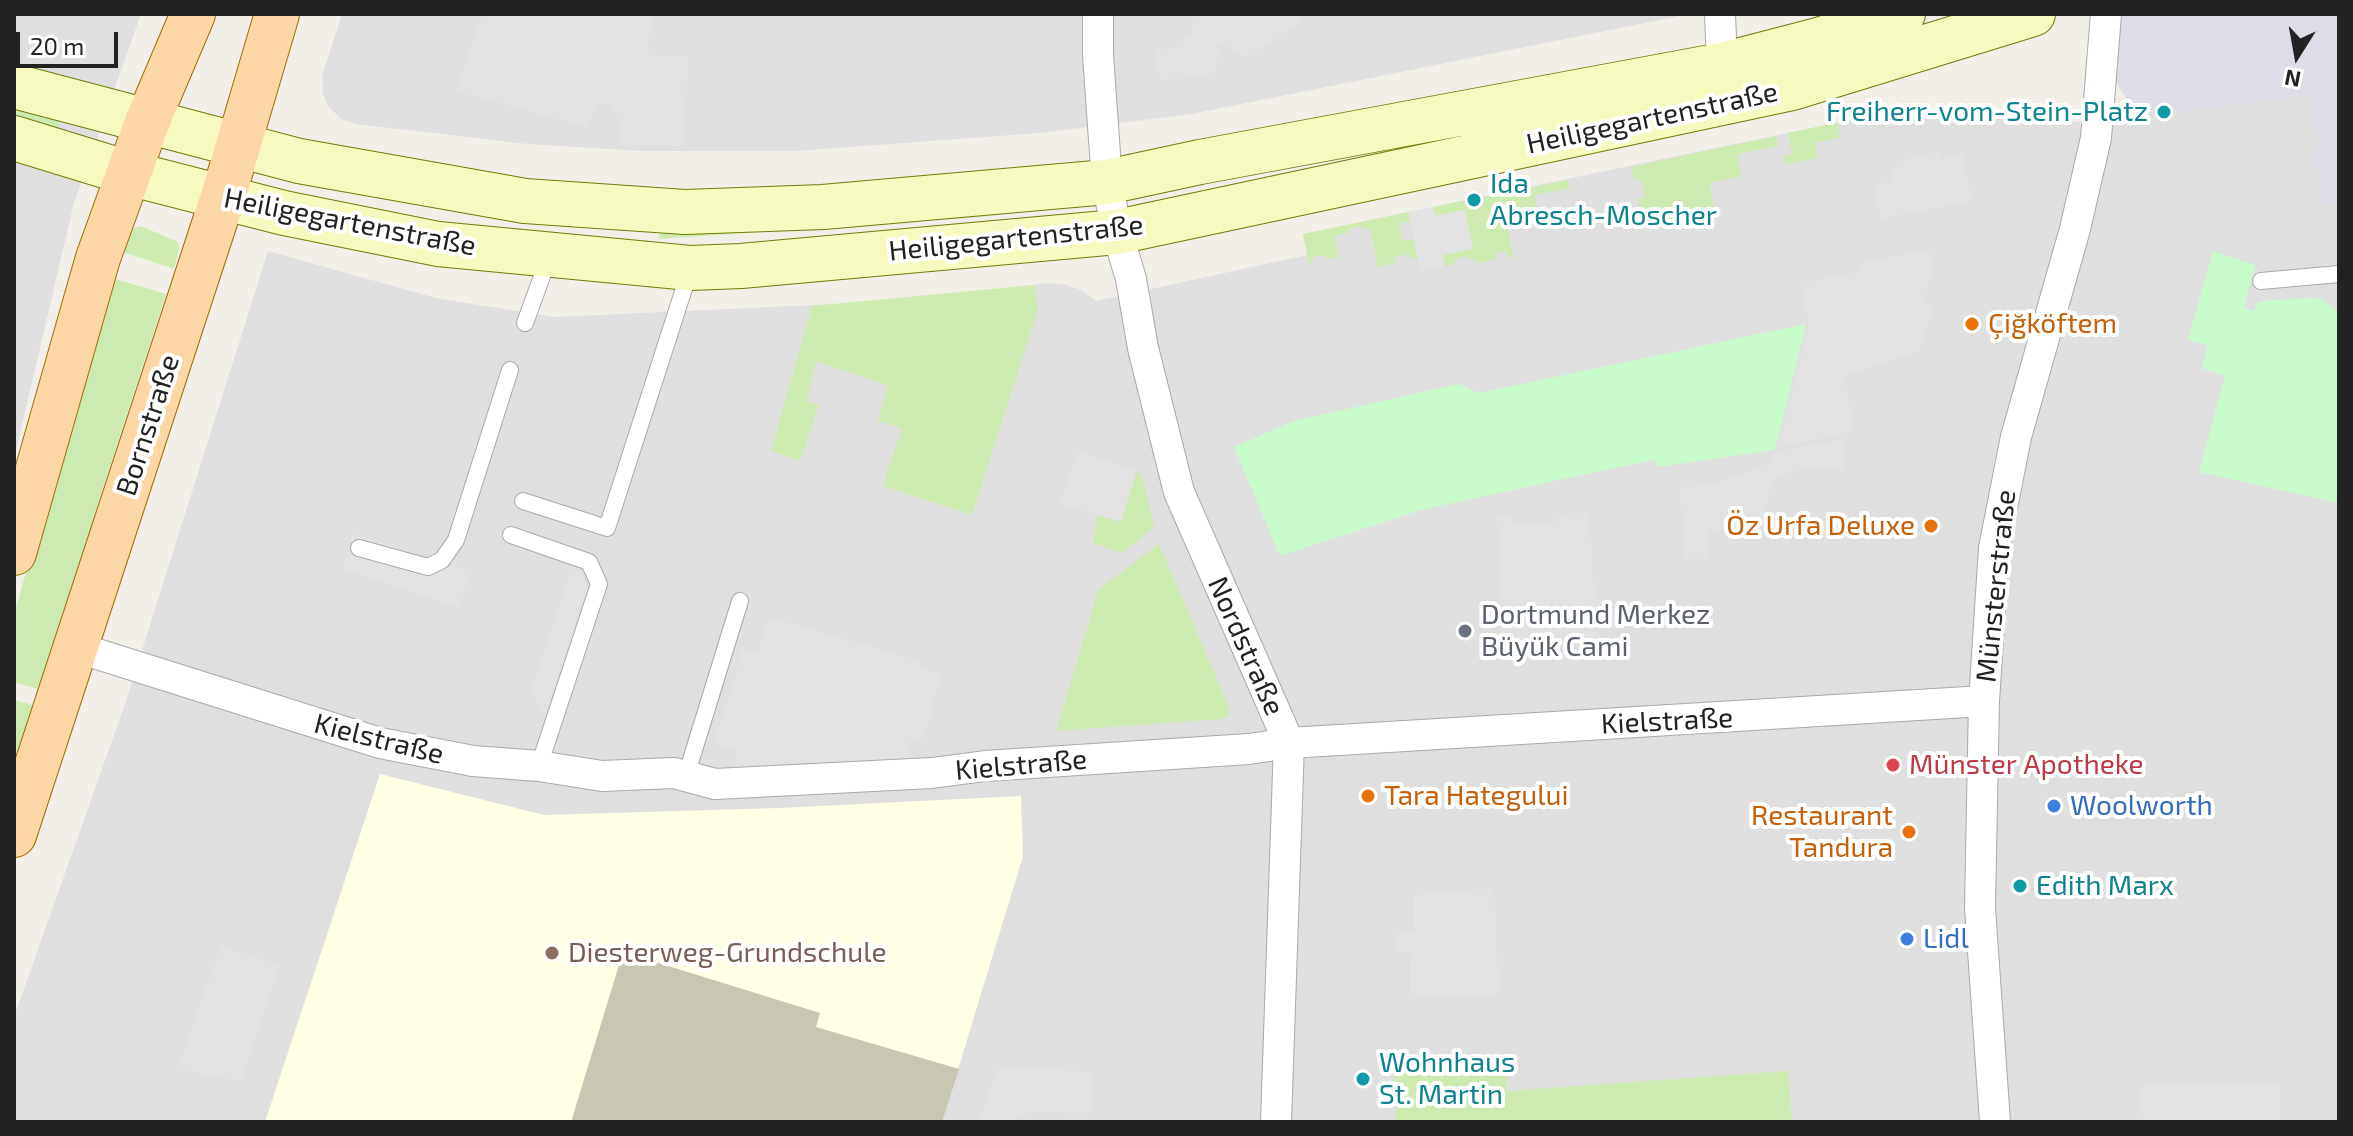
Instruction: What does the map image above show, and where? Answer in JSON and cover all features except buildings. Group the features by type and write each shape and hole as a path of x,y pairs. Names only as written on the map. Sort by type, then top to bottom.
{"main road":[{"path":"14,553 98,258 148,120 193,14"},
{"name":"Bornstraße","path":"14,835 223,197 277,14"},
{"name":"Heiligegartenstraße","path":"14,86 299,161 525,201 655,211 823,207 1107,182 1722,65 1903,14"},
{"name":"Heiligegartenstraße","path":"14,138 128,173 284,213 438,244 690,268 1117,232 1792,88 2033,14"}],"street":[{"name":"Nordstraße","path":"1098,14 1107,182 1131,279 1143,348 1179,492 1289,743 1276,1122"},
{"path":"1720,14 1722,65"},
{"name":"Münsterstraße","path":"1995,1122 1980,908 1984,701 1994,548 2016,437 2075,229 2096,138 2106,14"},
{"name":"Kielstraße","path":"75,647 380,743 473,761 539,766 602,776 674,773 715,784 932,773 985,766 1249,749 1289,743 1984,701"}],"lane":[{"path":"525,323 549,255"},
{"path":"523,501 607,528 690,268"},
{"path":"2261,281 2339,274"},
{"path":"359,548 428,567 442,560 456,540 510,370"},
{"path":"511,535 589,562 599,584 539,766"},
{"path":"686,776 740,601"}],"shaded area":[{"path":"14,14 141,14 74,203 14,459"},
{"path":"342,14 1690,14 1192,114 1040,133 795,151 641,151 527,144 356,124 341,119 328,106 322,76"},
{"path":"483,14 652,14 647,54 689,57 683,146 621,145 622,124 610,106 596,104 588,127 455,91"},
{"path":"1192,14 1297,14 1304,21 1247,59 1223,43 1218,43 1217,69 1211,76 1159,80 1157,50 1171,48 1191,32 1194,23"},
{"name":"Freiherr-vom-Stein-Platz","path":"2117,14 2339,14 2339,204 2322,206 2314,149 2319,148 2311,94 2148,117 2125,97 2113,77"},
{"path":"2339,83 2339,1122 14,1122 14,1017 125,704 268,251 436,298 554,317 900,301 1048,283 1082,290 1096,301 1307,255 1303,234 1907,108 1911,117 1979,104 1982,116 1999,113 2038,124 2148,117"},
{"path":"1939,152 1940,159 1963,155 1972,201 1881,219 1874,184 1892,181 1890,168 1903,166 1902,160"},
{"path":"1433,207 1435,216 1465,210 1473,249 1443,255 1445,266 1420,270 1409,212"},
{"path":"1937,248 1925,302 1933,305 1920,351 1845,376 1854,432 1779,447 1809,322 1801,283 1860,272 1858,263"},
{"path":"1844,439 1845,469 1800,469 1772,480 1763,523 1709,531 1709,559 1684,559 1680,487 1711,485 1772,462 1773,452"},
{"path":"1077,451 1137,470 1121,522 1061,504"},
{"path":"1589,513 1597,639 1517,638 1517,646 1502,647 1497,516 1511,515 1513,526 1558,526 1558,514"},
{"path":"354,533 471,572 459,607 343,569"},
{"path":"579,570 588,586 545,713 531,694 568,577"},
{"path":"770,617 920,661 918,668 940,675 924,739 909,740 911,764 737,772 736,749 719,750 717,736 743,649 756,653"},
{"name":"Diesterweg-Grundschule","path":"380,774 544,815 1021,796 1023,856 942,1122 265,1122"},
{"path":"1494,888 1499,995 1410,998 1410,953 1394,953 1395,932 1414,932 1414,895"},
{"path":"221,946 280,965 241,1081 177,1069"},
{"path":"623,952 820,1013 816,1027 959,1069 942,1122 571,1122"},
{"path":"998,1068 1093,1071 1091,1114 1031,1112 1011,1122 980,1122"},
{"path":"2281,1083 2281,1122 2143,1122 2141,1085"}],"green space":[{"path":"14,102 61,117 58,128 14,114"},
{"path":"1837,123 1840,137 1815,143 1817,158 1785,164 1784,156 1792,154 1788,133"},
{"path":"1776,136 1778,146 1737,154 1741,176 1710,183 1716,218 1679,226 1677,221 1644,228 1638,199 1645,196 1641,179 1634,180 1631,167"},
{"path":"1568,180 1570,188 1534,195 1538,215 1506,217 1513,257 1509,258 1507,251 1495,254 1496,259 1477,263 1476,259 1469,260 1467,256 1454,259 1455,264 1445,266 1443,255 1464,210 1434,216 1433,207"},
{"path":"1028,201 1031,211 981,217 658,239 661,231"},
{"path":"1409,212 1410,221 1399,224 1402,241 1414,239 1417,258 1411,259 1410,254 1395,257 1395,263 1378,267 1370,228 1364,229 1362,226 1334,236 1338,257 1312,257 1313,262 1309,264 1303,234"},
{"path":"141,226 178,242 174,269 120,251 130,230"},
{"path":"2213,251 2255,265 2244,308 2254,311 2261,301 2314,298 2323,300 2339,312 2339,503 2199,472 2225,376 2202,368 2208,345 2188,340"},
{"path":"109,277 166,294 99,500 44,691 14,682 14,615"},
{"path":"1034,285 1038,309 972,515 883,486 902,428 878,421 888,385 816,361 806,401 819,405 800,461 771,451 812,306"},
{"path":"1806,324 1775,450 1657,467 1655,460 1619,467 1421,510 1280,556 1234,447 1294,421 1458,384 1479,393"},
{"path":"1137,470 1143,479 1154,527 1122,553 1093,543 1098,515 1121,522"},
{"path":"1159,544 1229,707 1229,716 1056,731 1099,589"},
{"path":"14,700 40,707 14,795"},
{"path":"1395,1055 1506,1055 1507,1091 1788,1071 1792,1122 1396,1122 1396,1103 1393,1102"}],"place":[{"name":"Freiherr-vom-Stein-Platz","path":"2164,112"},
{"name":"Ida Abresch-Moscher","path":"1474,200"},
{"name":"Çiğköftem","path":"1972,324"},
{"name":"Öz Urfa Deluxe","path":"1931,526"},
{"name":"Dortmund Merkez Büyük Cami","path":"1465,631"},
{"name":"Münster Apotheke","path":"1893,765"},
{"name":"Tara Hategului","path":"1368,796"},
{"name":"Woolworth","path":"2054,806"},
{"name":"Restaurant Tandura","path":"1909,832"},
{"name":"Edith Marx","path":"2020,886"},
{"name":"Lidl","path":"1907,939"},
{"name":"Diesterweg-Grundschule","path":"552,953"},
{"name":"Wohnhaus St. Martin","path":"1363,1079"}]}
